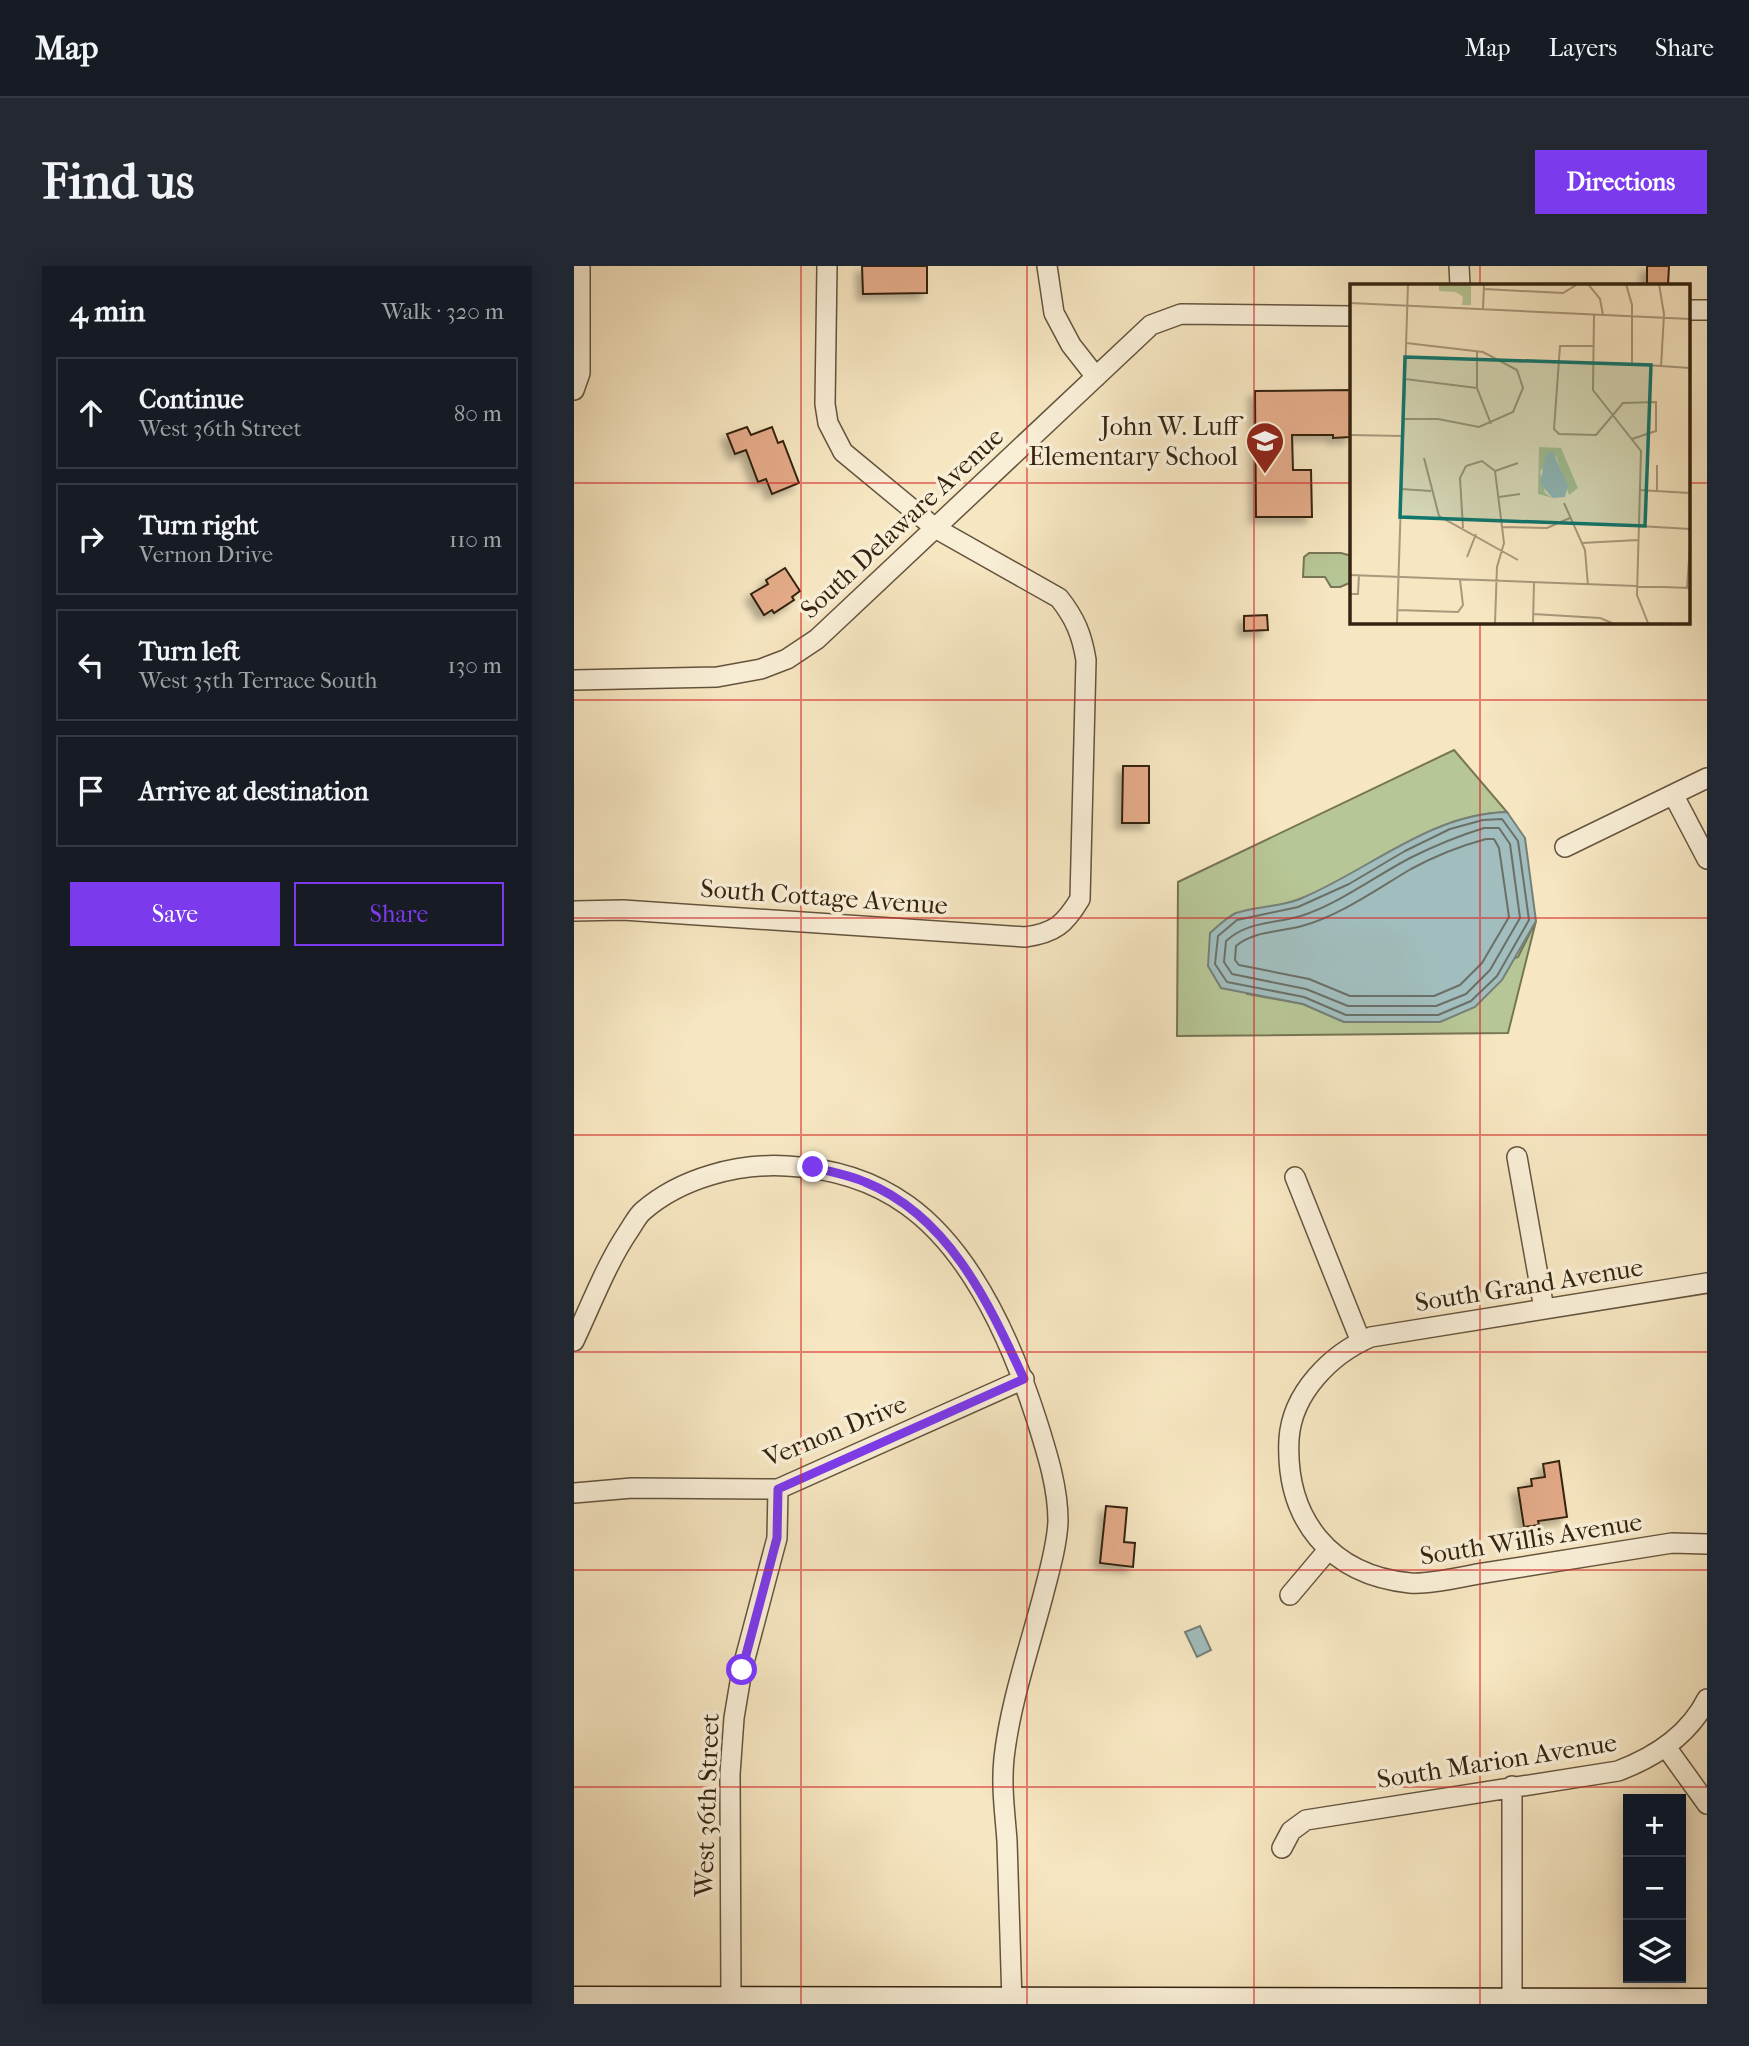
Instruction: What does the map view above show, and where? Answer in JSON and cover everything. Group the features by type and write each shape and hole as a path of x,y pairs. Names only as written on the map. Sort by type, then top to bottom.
{"main road":[{"path":"574,2000 1707,2002"}],"street":[{"path":"574,390 580,373 580,266"},
{"path":"827,266 825,404 828,423 844,452 936,528"},
{"path":"1046,266 1054,313 1071,345 1096,377"},
{"path":"1460,266 1460,284"},
{"name":"South Delaware Avenue","path":"574,680 717,677 761,668 787,659 817,639 1151,325 1181,314 1350,316"},
{"name":"South Cottage Avenue","path":"574,911 623,910 1025,937 1045,935 1067,920 1080,899 1086,660 1082,635 1072,614 1059,598 936,528"},
{"path":"1565,847 1707,778"},
{"path":"1674,796 1707,859"},
{"path":"1517,1157 1544,1309"},
{"path":"574,1341 620,1246 642,1212 678,1189 721,1172 767,1165 813,1167 865,1182 905,1204 935,1229 962,1262 996,1318 1024,1379 1050,1462 1058,1521 1052,1560 1011,1720 1004,1758 1002,1797 1012,2002"},
{"path":"1295,1177 1361,1342"},
{"name":"South Grand Avenue","path":"1328,1550 1311,1530 1295,1500 1288,1468 1290,1434 1297,1409 1314,1380 1337,1356 1371,1337 1707,1283"},
{"name":"Vernon Drive","path":"574,1493 632,1488 778,1489 1024,1379"},
{"name":"West 36th Street","path":"731,2001 730,1774 734,1718 742,1670 777,1538 778,1489"},
{"name":"South Willis Avenue","path":"1328,1550 1367,1574 1413,1584 1672,1543 1707,1544"},
{"path":"1290,1595 1328,1550"},
{"name":"South Marion Avenue","path":"1282,1848 1291,1830 1307,1820 1618,1771 1639,1763 1666,1747 1688,1727 1707,1699"},
{"path":"1666,1747 1707,1804"},
{"path":"1511,2003 1513,1786"}],"green space":[{"path":"1309,553 1350,555 1350,583 1331,587 1325,577 1303,577 1304,557"},
{"path":"1454,750 1507,812 1483,814 1442,826 1309,895 1282,905 1234,914 1247,994 1303,1004 1344,1022 1518,957 1536,921 1508,1033 1177,1036 1178,882"}],"water":[{"path":"1507,812 1525,838 1536,921 1502,980 1475,1007 1440,1022 1344,1022 1303,1004 1221,988 1208,966 1210,933 1233,915 1300,899 1401,845 1452,822"},
{"path":"1200,1626 1211,1650 1197,1657 1185,1632"}],"building":[{"path":"862,266 927,266 927,293 863,294"},
{"path":"1647,266 1669,266 1668,284 1647,284"},
{"path":"1350,390 1350,437 1292,435 1293,470 1311,470 1312,517 1256,517 1255,391"},
{"path":"747,427 751,435 772,427 778,443 783,441 799,483 772,494 766,479 758,482 746,450 735,454 727,434"},
{"path":"785,568 800,591 792,597 794,600 774,613 772,610 764,615 751,594 768,584 766,580"},
{"path":"1267,615 1268,630 1244,631 1244,616"},
{"path":"1123,766 1149,766 1149,823 1122,823"},
{"path":"1559,1461 1567,1517 1538,1521 1539,1525 1524,1527 1518,1488 1532,1486 1531,1479 1545,1477 1543,1464"},
{"path":"1106,1506 1127,1508 1124,1542 1135,1543 1133,1567 1100,1563"}],"place":[{"name":"John W. Luff Elementary School","path":"1265,475"}],"route":[{"path":"742,1670 777,1538 778,1489 1024,1379 996,1318 962,1262 935,1229 905,1204 865,1182 813,1167"}]}
